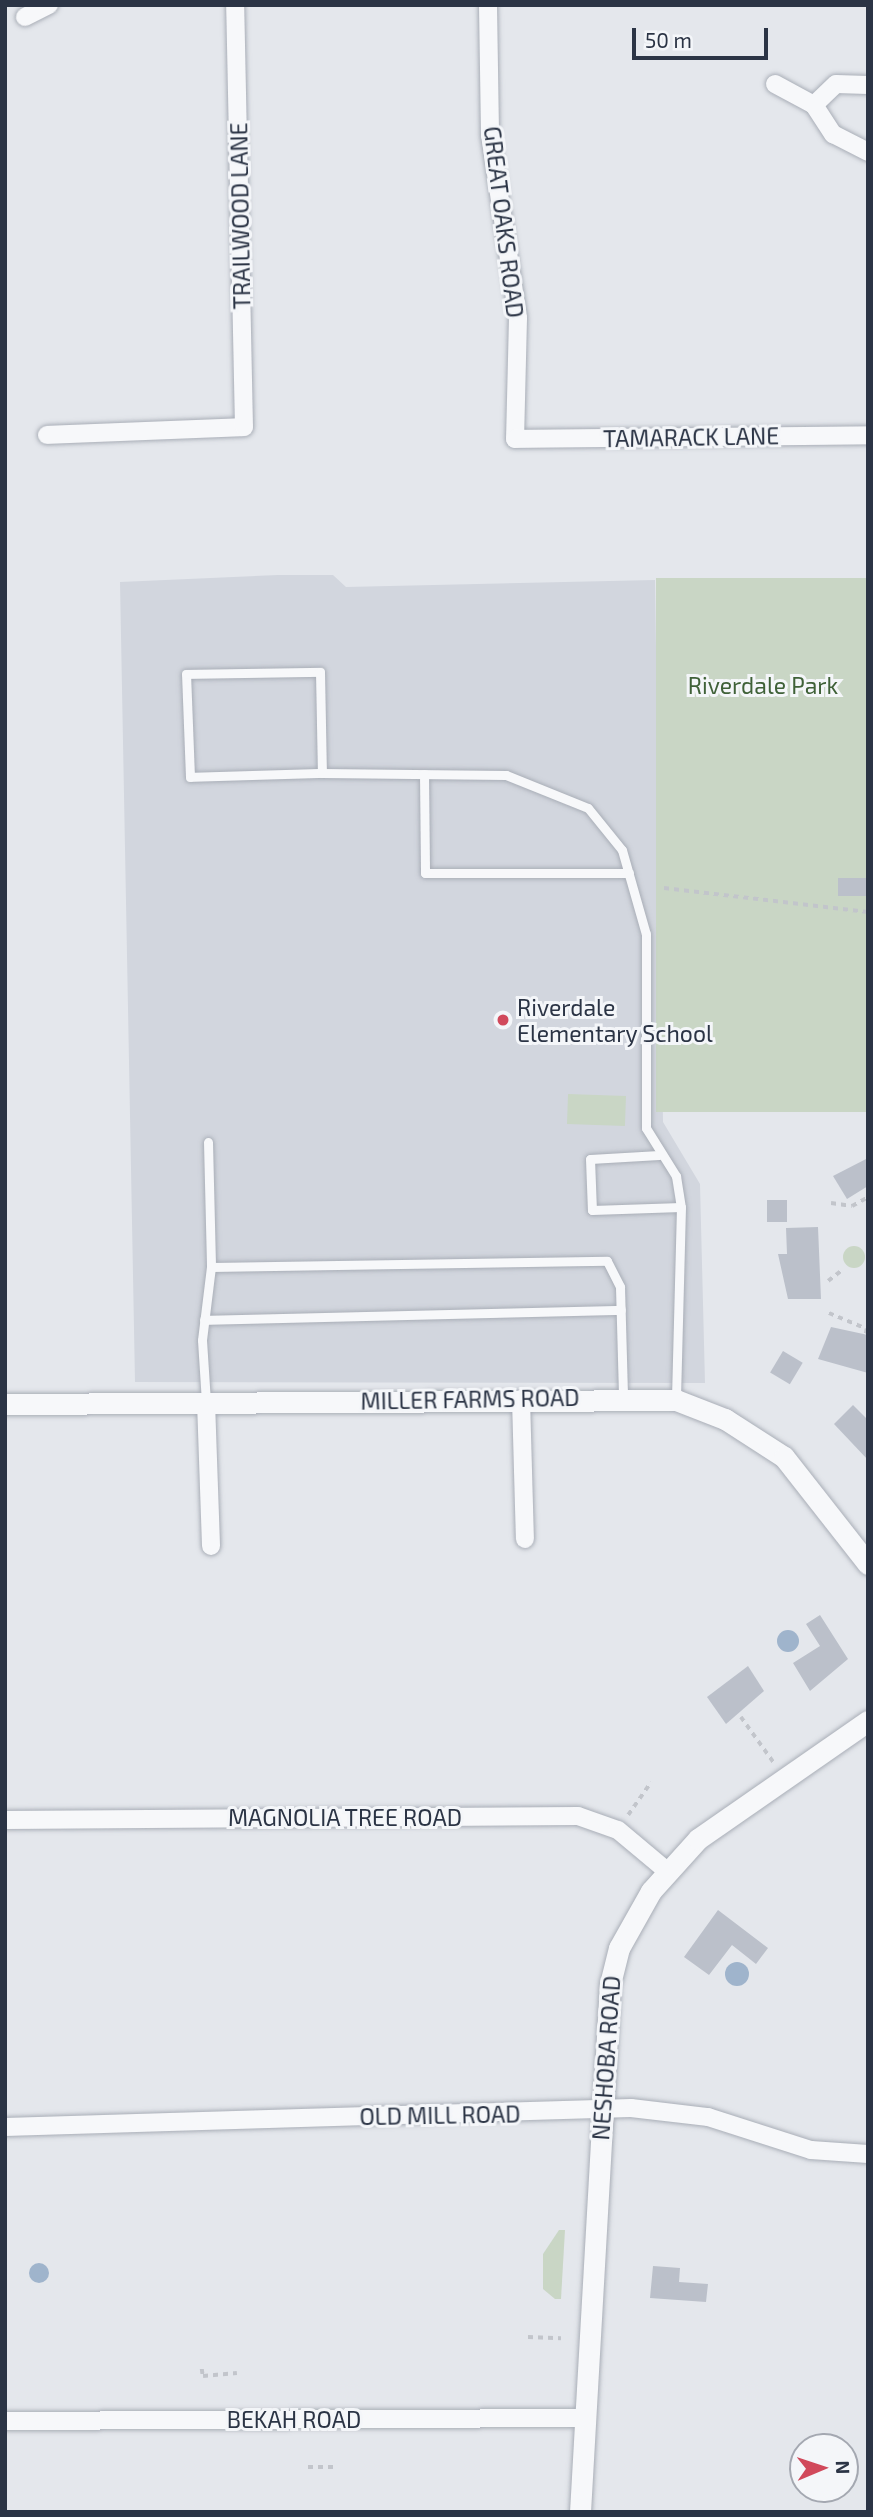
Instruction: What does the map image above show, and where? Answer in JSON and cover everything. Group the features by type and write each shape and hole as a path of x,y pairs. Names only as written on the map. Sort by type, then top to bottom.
{"street":[{"path":"25,17 49,5"},
{"name":"TRAILWOOD LANE","path":"47,435 244,427 235,5"},
{"name":"GREAT OAKS ROAD","path":"488,5 490,135 518,318 515,439"},
{"path":"775,84 814,105 833,134 868,152"},
{"path":"814,105 836,84 868,85"},
{"name":"TAMARACK LANE","path":"515,439 868,435"},
{"name":"MILLER FARMS ROAD","path":"5,1404 623,1397 676,1400 724,1419 784,1457 868,1564"},
{"path":"521,1399 525,1539"},
{"path":"206,1402 211,1546"},
{"name":"NESHOBA ROAD","path":"580,2512 583,2418 613,1966 627,1931 667,1871 747,1801 868,1721"},
{"name":"MAGNOLIA TREE ROAD","path":"5,1820 578,1816 618,1830 667,1871"},
{"name":"OLD MILL ROAD","path":"5,2127 602,2110 681,2112 811,2150 868,2154"},
{"name":"BEKAH ROAD","path":"5,2421 583,2418"}],"lane":[{"path":"322,773 320,672 186,674 190,777 322,773 506,775 588,808 622,850 646,934 646,1128 659,1155 676,1176 681,1207 676,1400"},
{"path":"424,774 425,873 629,873"},
{"path":"206,1402 204,1320 211,1267 208,1142"},
{"path":"659,1155 590,1159 592,1210 681,1207"},
{"path":"211,1267 607,1261 617,1272 621,1310 623,1397"},
{"path":"204,1320 621,1310"}],"path":[{"path":"664,888 868,912"},
{"path":"831,1203 852,1206 868,1197"},
{"path":"828,1281 842,1270"},
{"path":"830,1313 867,1329 866,1334"},
{"path":"741,1717 774,1763"},
{"path":"618,1830 651,1782"},
{"path":"527,2337 561,2338"},
{"path":"202,2369 203,2376 237,2374"},
{"path":"308,2467 334,2467"}],"shaded area":[{"path":"333,575 346,587 655,580 663,1122 700,1184 705,1383 135,1382 120,582"}],"green space":[{"name":"Riverdale Park","path":"656,578 868,578 868,1112 656,1112"},
{"path":"568,1094 626,1096 625,1126 567,1124"},
{"path":"854,1246 862,1249 865,1257 862,1265 854,1268 846,1265 843,1257 846,1249"},
{"path":"559,2230 565,2230 561,2299 555,2299 543,2289 543,2254"}],"water":[{"path":"784,1630 792,1630 799,1637 799,1645 792,1652 784,1652 777,1645 777,1637"},
{"path":"737,1962 745,1966 749,1974 745,1982 737,1986 729,1982 725,1974 729,1966"},
{"path":"39,2263 46,2266 49,2273 46,2280 39,2283 32,2280 29,2273 32,2266"}],"building":[{"path":"838,878 868,878 868,896 838,896"},
{"path":"868,1158 868,1186 847,1199 833,1176"},
{"path":"767,1200 787,1200 787,1222 767,1222"},
{"path":"818,1227 821,1299 788,1299 778,1254 787,1254 786,1228"},
{"path":"831,1327 868,1335 868,1373 818,1359"},
{"path":"783,1351 803,1363 790,1384 770,1372"},
{"path":"853,1405 868,1420 868,1460 834,1424"},
{"path":"820,1615 848,1659 810,1691 793,1663 820,1646 806,1624"},
{"path":"748,1666 764,1691 726,1724 707,1697"},
{"path":"718,1910 768,1948 756,1964 732,1945 709,1975 684,1957"},
{"path":"653,2266 680,2268 679,2282 708,2284 706,2302 650,2298"}],"place":[{"name":"Riverdale Elementary School","path":"503,1020"}]}
